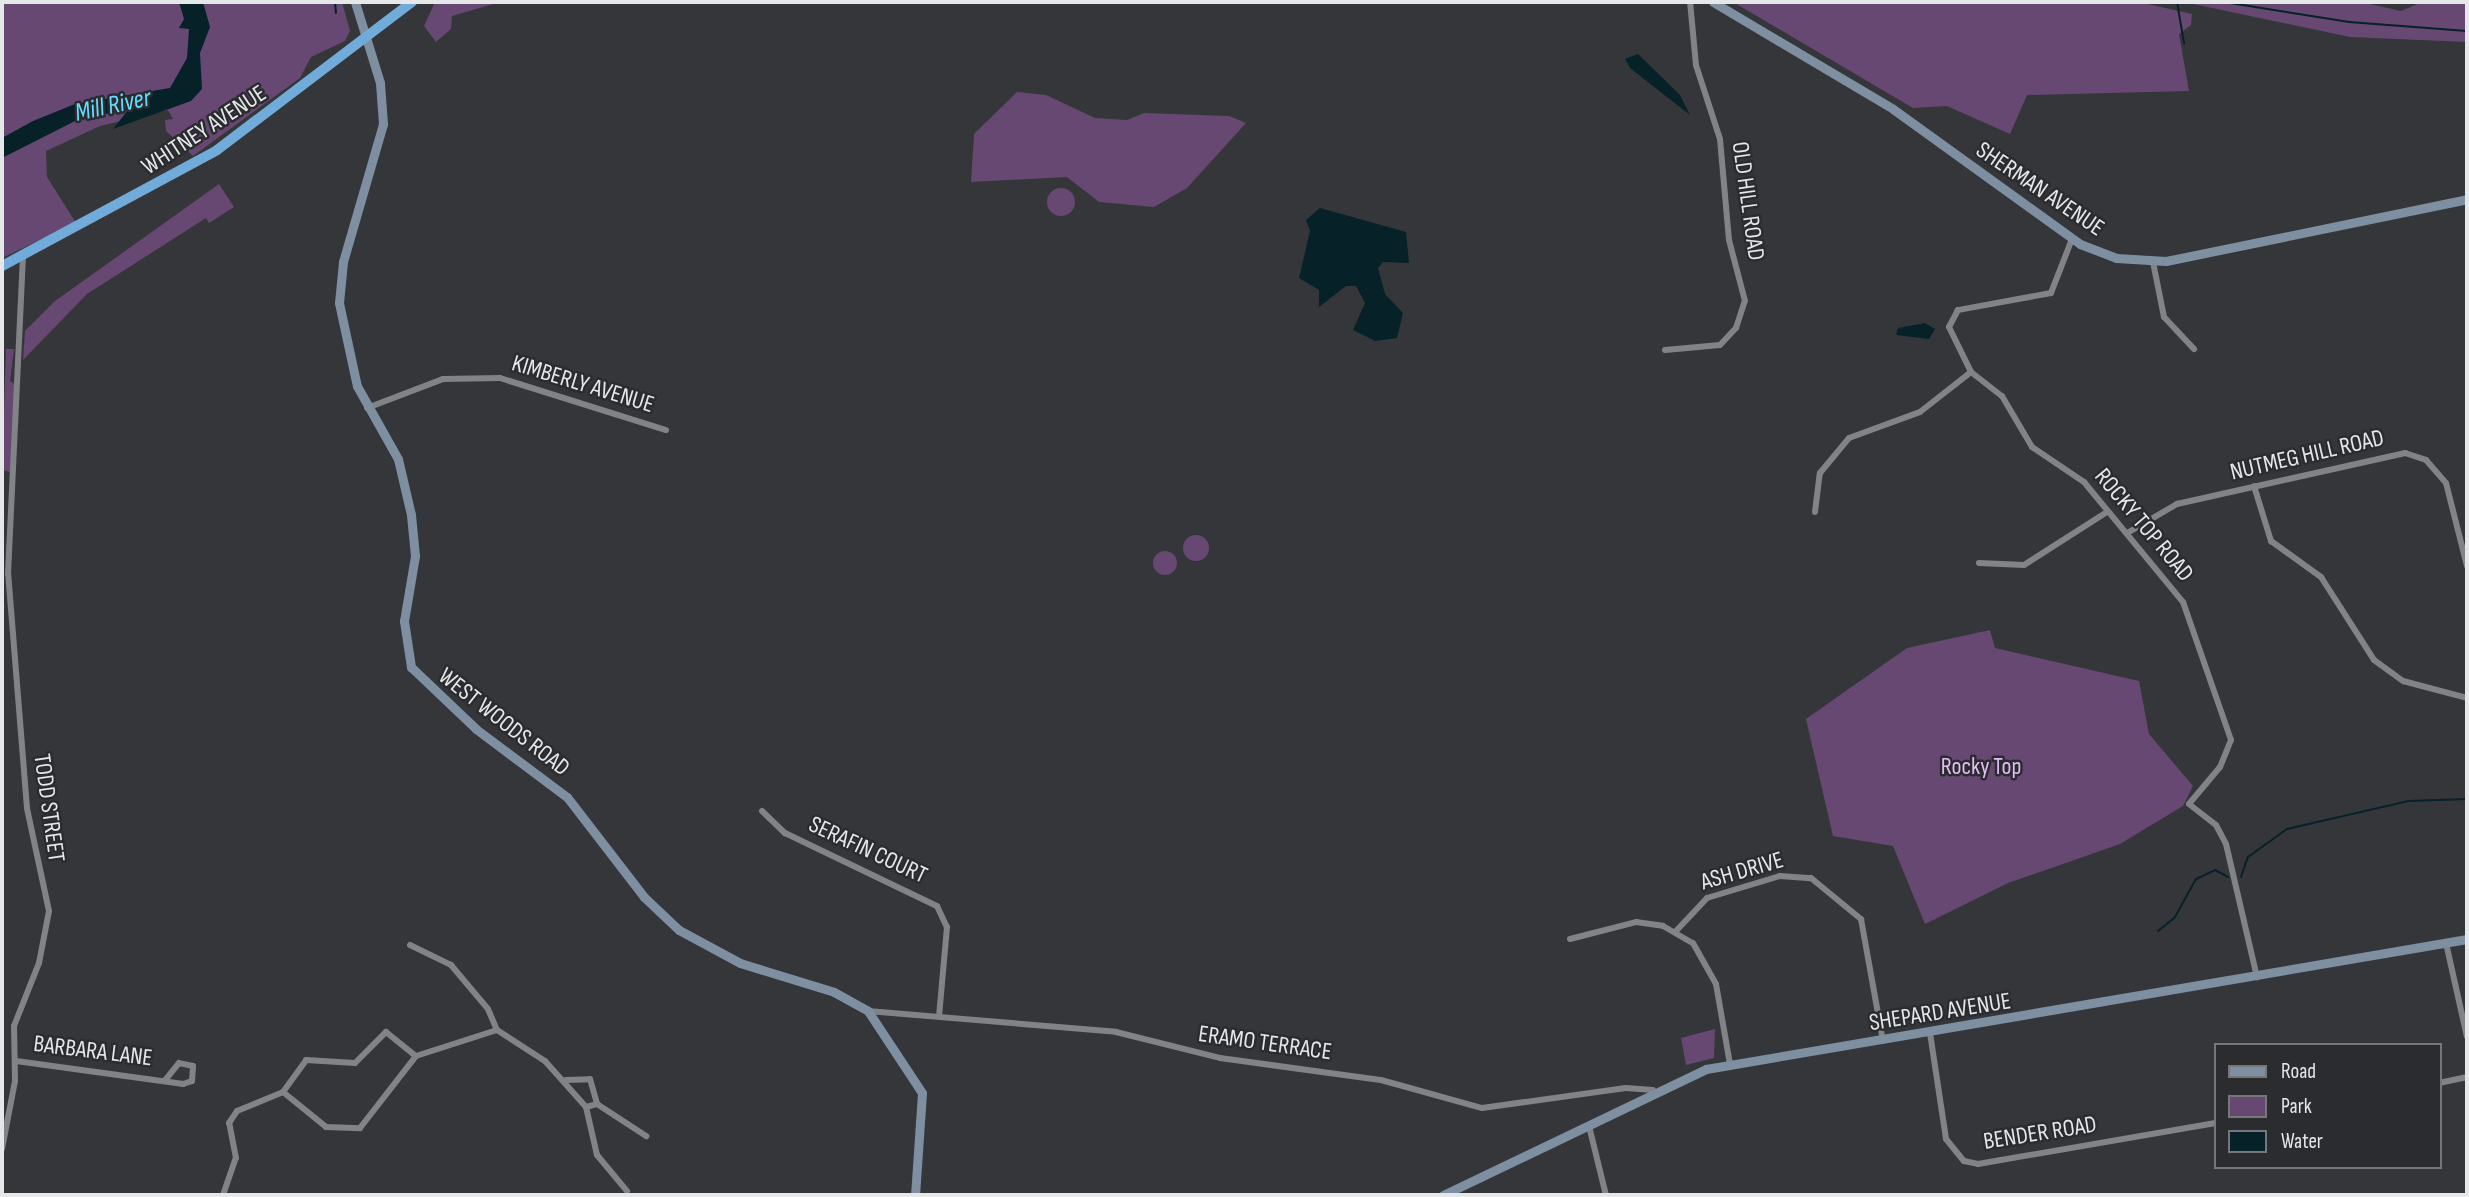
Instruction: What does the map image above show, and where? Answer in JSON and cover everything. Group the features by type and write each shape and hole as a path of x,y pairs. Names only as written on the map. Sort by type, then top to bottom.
{"highway":[{"name":"WHITNEY AVENUE","path":"2,266 217,150 412,2"}],"main road":[{"name":"WEST WOODS ROAD","path":"355,2 382,92 382,139 343,262 339,303 367,408 398,459 414,528 404,629 415,674 476,729 567,797 644,897 679,930 740,963 834,992 868,1011 922,1093 915,1195"},
{"name":"SHERMAN AVENUE","path":"1713,2 1881,102 2072,239 2116,258 2153,262 2467,199"},
{"name":"SHEPARD AVENUE","path":"1443,1195 1589,1126 1653,1090 1730,1064 1930,1034 2467,939"}],"street":[{"name":"OLD HILL ROAD","path":"1665,350 1720,345 1736,328 1745,301 1729,240 1720,139 1694,55 1690,2"},
{"path":"1815,512 1820,473 1849,438 1920,412 1971,372 1949,316 2051,293 2072,239"},
{"name":"TODD STREET","path":"2,1149 16,1061 16,1015 39,963 49,911 33,850 20,741 8,566 23,256"},
{"path":"2153,262 2164,317 2193,349"},
{"name":"ROCKY TOP ROAD","path":"1971,372 2002,396 2032,447 2084,482 2107,512 2130,532 2183,602 2231,734 2220,767 2189,804 2216,825 2226,844 2258,977"},
{"name":"KIMBERLY AVENUE","path":"367,408 448,378 508,379 564,402 666,430"},
{"name":"NUTMEG HILL ROAD","path":"2130,532 2167,508 2388,455 2418,456 2446,483 2467,566"},
{"path":"2255,486 2271,541 2322,577 2374,660 2403,681 2467,698"},
{"path":"1979,563 2024,565 2107,512"},
{"name":"SERAFIN COURT","path":"762,811 785,833 936,906 947,927 939,1016"},
{"name":"ASH DRIVE","path":"1676,931 1707,898 1791,874 1811,878 1861,919 1883,1041"},
{"path":"1570,939 1636,922 1676,931 1711,968 1730,1064"},
{"path":"2446,943 2467,1037"},
{"path":"410,945 451,965 488,1009 497,1030 566,1080 586,1107 590,1141 627,1191"},
{"name":"ERAMO TERRACE","path":"868,1011 1116,1032 1220,1058 1381,1080 1482,1108 1626,1088 1653,1090"},
{"path":"283,1092 326,1127 352,1130 373,1118 416,1056 497,1030"},
{"path":"223,1195 236,1158 231,1116 283,1092 306,1060 355,1063 386,1032 416,1056"},
{"name":"BENDER ROAD","path":"1930,1034 1946,1139 1964,1161 1978,1164 2214,1123"},
{"name":"BARBARA LANE","path":"16,1061 188,1083 193,1066 179,1063 165,1080"},
{"path":"2441,1083 2467,1077"},
{"path":"566,1080 590,1079 597,1104 646,1136"},
{"path":"586,1107 597,1104"},
{"path":"1589,1126 1606,1195"}],"green space":[{"path":"2,2 342,2 350,31 345,41 311,57 300,78 193,156 166,131 165,120 173,119 168,110 100,126 46,151 47,177 76,223 2,258"},
{"path":"435,2 500,2 452,16 451,29 436,42 424,26"},
{"path":"1733,2 2139,2 2192,14 2191,25 2179,34 2189,91 2027,95 2010,134 1947,106 1913,108"},
{"path":"2184,2 2361,2 2401,11 2422,2 2467,2 2467,42 2350,37"},
{"path":"1017,92 1046,95 1095,118 1127,120 1144,113 1229,116 1246,123 1187,188 1154,207 1099,202 1067,177 971,182 974,134"},
{"path":"219,184 234,207 209,223 206,218 87,294 23,360 25,331 55,301"},
{"path":"1061,188 1071,192 1075,202 1071,212 1061,216 1051,212 1047,202 1051,192"},
{"path":"6,349 14,349 10,381 16,385 10,472 2,470"},
{"path":"1196,535 1205,539 1209,548 1205,557 1196,561 1187,557 1183,548 1187,539"},
{"path":"1165,551 1176,558 1177,563 1170,574 1165,575 1154,568 1153,563 1160,552"},
{"name":"Rocky Top","path":"1990,630 1995,648 2139,681 2149,734 2193,786 2183,806 2120,844 2008,883 1925,924 1893,846 1833,836 1806,719 1907,648"},
{"path":"1715,1029 1714,1058 1686,1065 1681,1038"}],"water":[{"name":"Mill River","path":"179,2 203,2 210,27 200,53 202,89 191,101 113,129 128,110 79,119 2,158 2,138 33,121 75,104 170,88 187,58 189,29 179,28 184,19"},
{"path":"1638,54 1680,95 1690,115 1630,68 1625,59"},
{"path":"1320,208 1406,232 1409,263 1383,262 1378,268 1385,294 1403,313 1397,338 1375,341 1353,330 1365,303 1356,286 1346,286 1319,307 1319,290 1299,278 1310,231 1306,220"},
{"path":"1925,323 1935,329 1929,339 1896,335 1898,328"}],"waterway":[{"path":"335,2 336,13"},
{"path":"2177,2 2184,43"},
{"path":"2224,2 2349,22 2467,31"},
{"path":"2241,877 2248,857 2287,829 2408,801 2467,799"},
{"path":"2158,931 2175,917 2196,879 2215,870 2228,877"}]}
